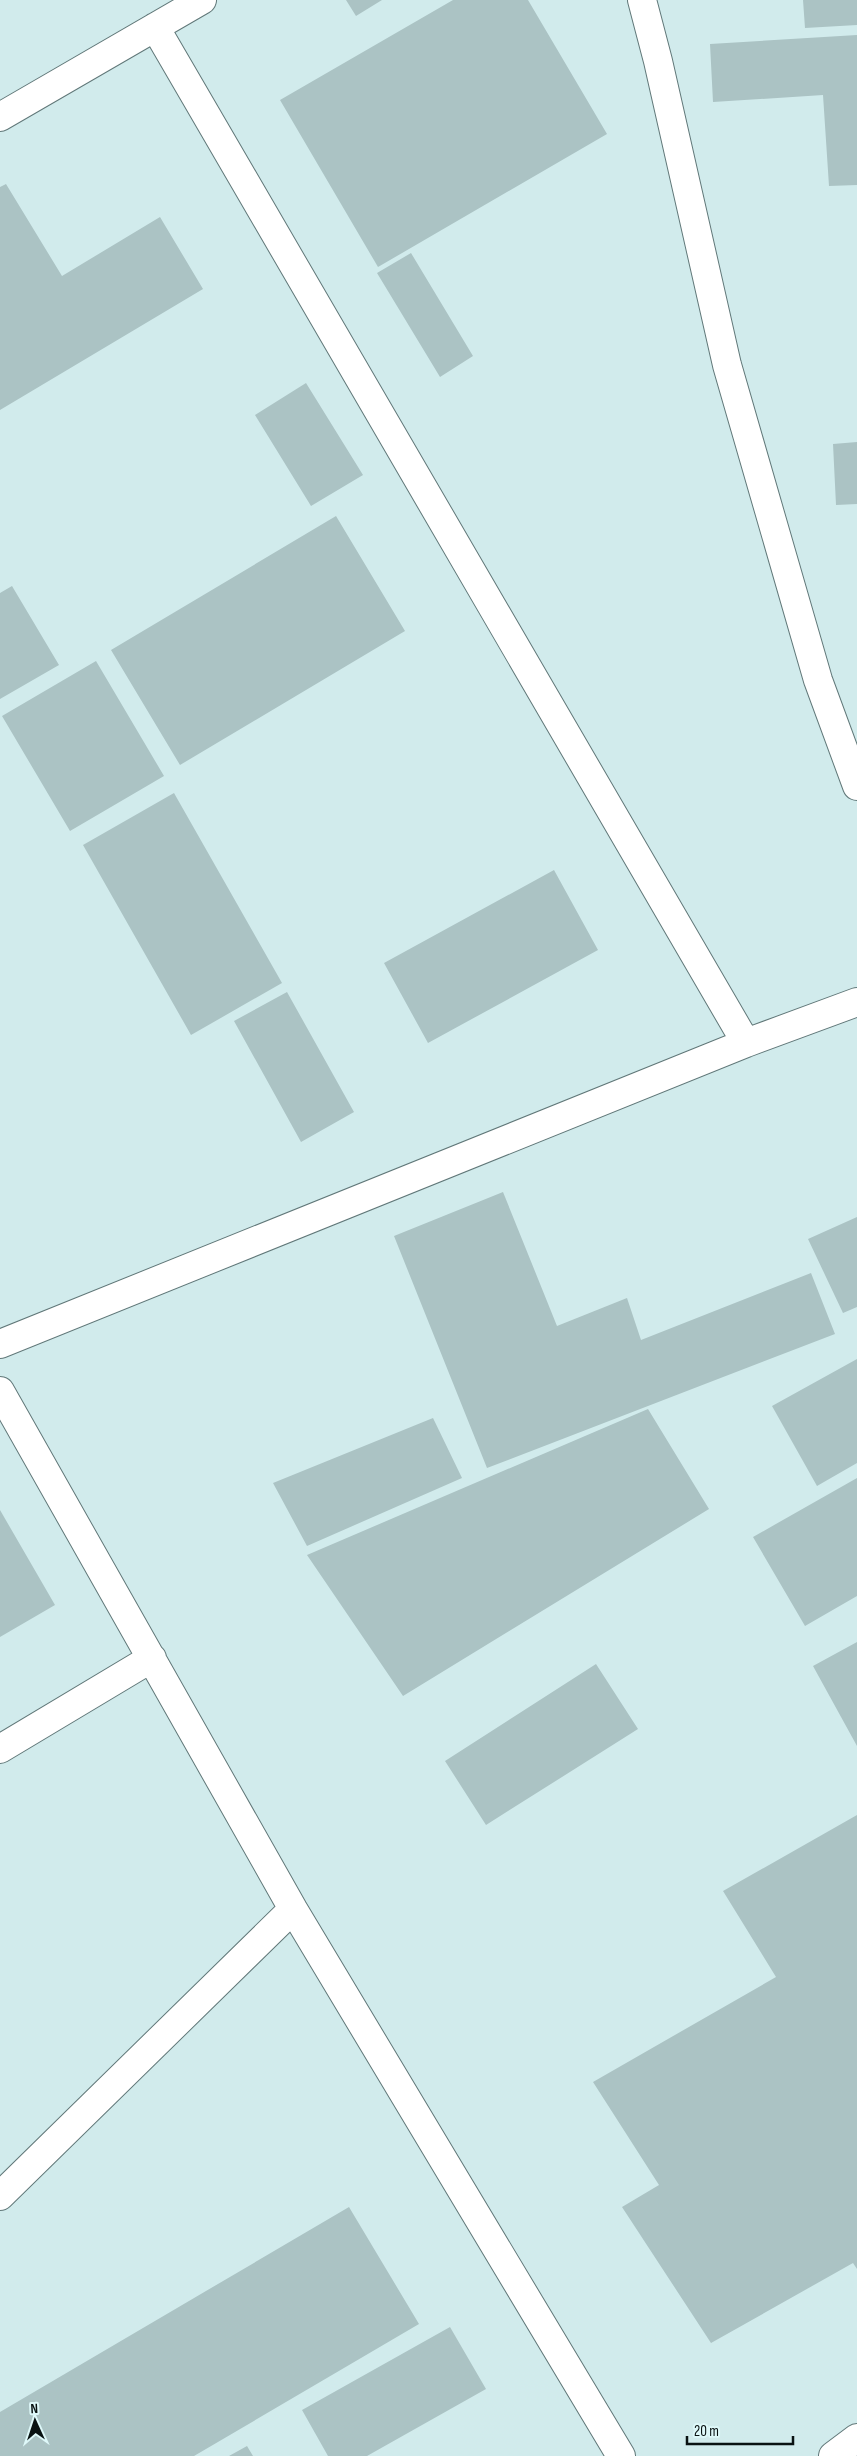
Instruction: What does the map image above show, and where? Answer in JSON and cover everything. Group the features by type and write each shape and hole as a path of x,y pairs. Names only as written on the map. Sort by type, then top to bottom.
{"street":[{"path":"0,117 202,0"},
{"path":"642,0 658,61 727,365 818,680 857,786"},
{"path":"155,27 746,1043"},
{"path":"0,1344 746,1043 857,1002"},
{"path":"0,1391 293,1909 621,2456"},
{"path":"0,1749 152,1658"},
{"path":"0,2196 293,1909"},
{"path":"833,2456 857,2438"}],"building":[{"path":"346,0 382,0 356,16"},
{"path":"453,0 528,0 607,134 378,267 280,100"},
{"path":"803,0 857,0 857,25 805,28"},
{"path":"857,35 857,185 829,186 823,95 713,102 710,44"},
{"path":"6,184 62,276 160,217 203,289 0,410 0,187"},
{"path":"411,253 473,356 440,377 377,273"},
{"path":"306,383 363,475 311,506 255,415"},
{"path":"857,442 857,504 836,505 833,444"},
{"path":"336,516 405,631 180,765 111,650"},
{"path":"12,586 59,665 0,699 0,593"},
{"path":"96,661 164,776 70,831 2,716"},
{"path":"174,793 282,983 191,1035 83,845"},
{"path":"554,870 598,950 428,1043 384,963"},
{"path":"287,992 354,1112 301,1142 234,1021"},
{"path":"503,1192 557,1326 627,1298 641,1340 811,1273 835,1334 487,1468 394,1236"},
{"path":"857,1217 857,1307 843,1313 808,1239"},
{"path":"857,1359 857,1463 817,1486 772,1406"},
{"path":"648,1409 709,1509 403,1696 307,1555"},
{"path":"433,1418 462,1478 307,1546 273,1483"},
{"path":"857,1478 857,1596 805,1626 753,1537"},
{"path":"0,1510 55,1605 0,1637"},
{"path":"857,1642 857,1746 813,1666"},
{"path":"596,1664 638,1729 486,1825 445,1761"},
{"path":"857,1815 857,2269 853,2263 711,2343 622,2207 659,2185 593,2082 776,1977 723,1891"},
{"path":"349,2207 419,2324 194,2456 0,2456 0,2412"},
{"path":"450,2327 486,2389 367,2456 328,2456 302,2410"},
{"path":"247,2446 253,2456 229,2456"}]}
